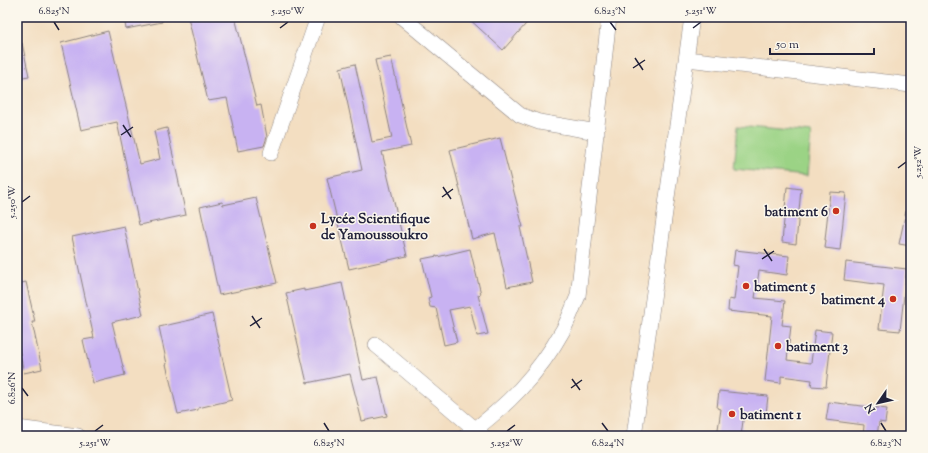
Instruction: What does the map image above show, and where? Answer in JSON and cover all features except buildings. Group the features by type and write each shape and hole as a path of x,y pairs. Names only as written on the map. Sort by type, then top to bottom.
{"street":[{"path":"271,153 318,17"},
{"path":"402,17 520,115 539,122 597,132"},
{"path":"376,345 475,434 506,404 540,366 563,329 578,296 609,17"},
{"path":"634,436 692,17"},
{"path":"687,59 911,85"},
{"path":"17,428 78,436"}],"green space":[{"path":"738,126 811,133 807,176 734,169"}],"place":[{"name":"batiment 6","path":"836,211"},
{"name":"Lycée Scientifique de Yamoussoukro","path":"313,226"},
{"name":"batiment 5","path":"746,286"},
{"name":"batiment 4","path":"893,299"},
{"name":"batiment 3","path":"778,346"},
{"name":"batiment 1","path":"732,414"}]}
